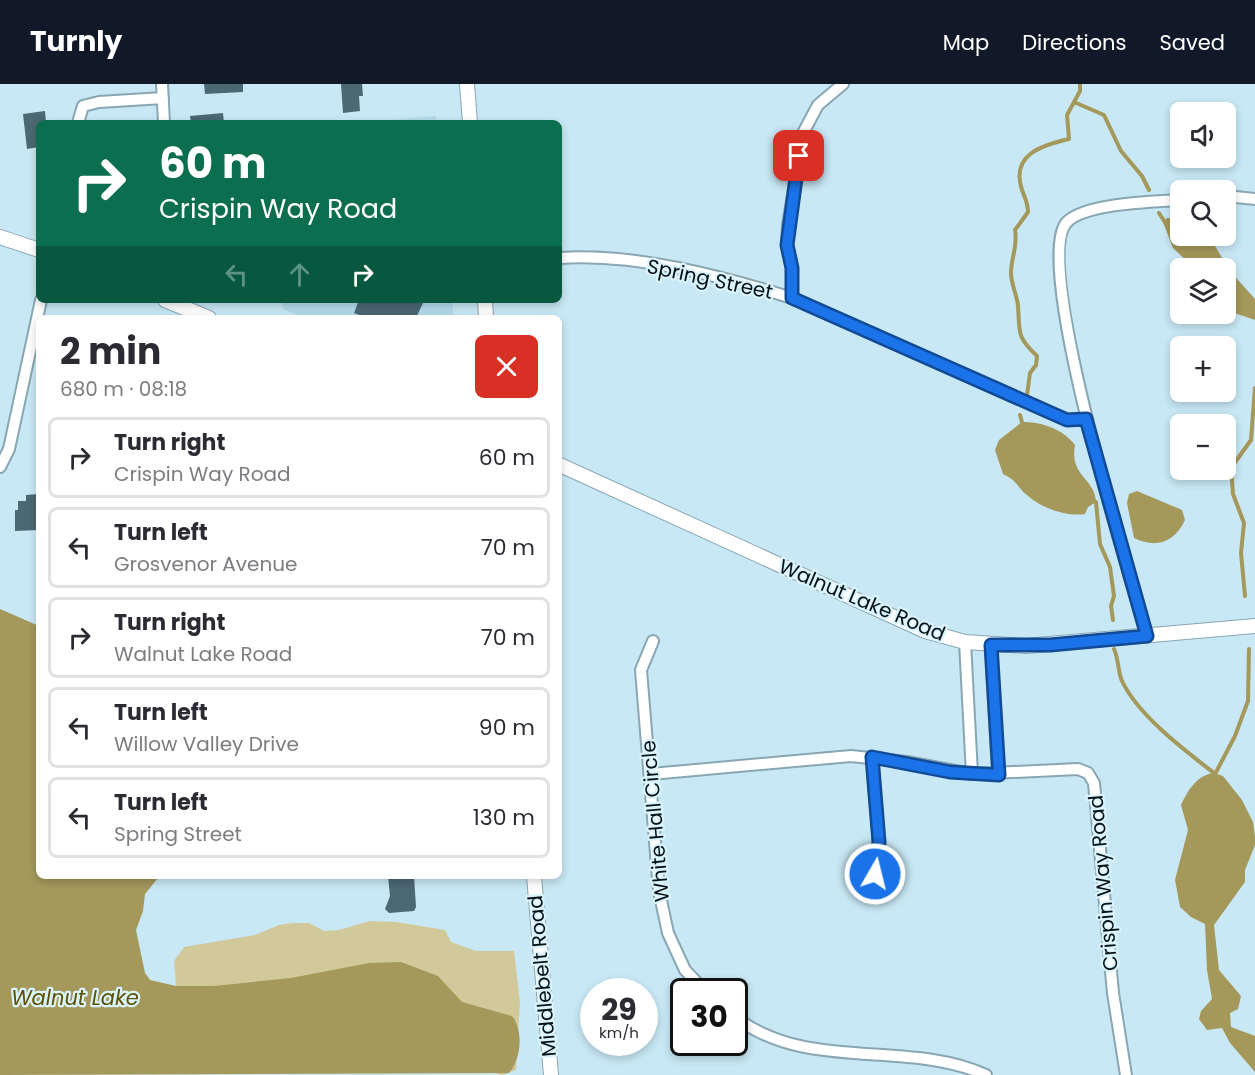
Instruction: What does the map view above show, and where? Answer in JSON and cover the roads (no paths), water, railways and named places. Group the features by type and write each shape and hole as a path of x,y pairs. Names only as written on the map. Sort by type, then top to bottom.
{"street":[{"path":"162,84 164,120"},
{"path":"467,84 470,120"},
{"path":"792,298 792,268 787,245 788,225 803,133 818,105 843,84"},
{"path":"79,120 83,106 163,98"},
{"path":"1236,197 1255,200"},
{"path":"1147,636 1086,419 1066,328 1059,245 1065,224 1080,212 1170,201"},
{"path":"0,237 36,249"},
{"name":"Spring Street","path":"562,258 586,256 678,268 792,298 1067,420 1086,419"},
{"path":"172,303 202,315"},
{"path":"0,467 9,449 36,323"},
{"name":"Walnut Lake Road","path":"562,466 896,619 925,631 965,642 991,645 1050,645 1255,626"},
{"name":"White Hall Circle","path":"653,641 641,670 659,891 668,933 685,970 693,978"},
{"path":"965,642 972,774"},
{"path":"991,645 999,775"},
{"name":"Crispin Way Road","path":"651,774 850,756 872,757 972,774 999,775 1078,769 1092,777 1113,993 1126,1075"},
{"path":"872,757 879,842 875,874"},
{"name":"Middlebelt Road","path":"534,879 551,1075"},
{"path":"748,1027 754,1032 811,1050 861,1055 913,1055 971,1068 986,1075"}],"water":[{"path":"1170,218 1170,240 1163,222"},
{"path":"1172,246 1215,246 1222,258 1184,258"},
{"path":"1236,278 1255,299 1255,320 1236,313"},
{"path":"1022,422 1037,423 1052,428 1070,439 1075,445 1076,464 1095,494 1096,502 1088,507 1085,514 1062,513 1046,508 1003,474 995,450 999,440"},
{"path":"1137,491 1182,510 1185,520 1176,534 1157,543 1134,538 1127,503 1129,494"},
{"name":"Walnut Lake","path":"0,609 36,625 36,879 157,879 145,894 143,911 136,930 145,973 150,980 176,986 214,986 291,978 369,963 401,962 438,976 462,1002 512,1016 518,1029 520,1045 509,1073 0,1075"},
{"path":"1214,773 1223,776 1242,800 1253,822 1255,845 1245,870 1245,882 1214,925 1219,970 1241,996 1238,1009 1230,1013 1231,1027 1255,1036 1255,1072 1230,1043 1222,1028 1207,1030 1199,1019 1201,1011 1212,999 1207,970 1205,924 1191,917 1180,907 1175,880 1188,830 1181,805 1198,780"}],"waterway":[{"path":"1027,395 1030,373 1036,365 1037,356 1025,344 1020,334 1011,273 1016,241 1015,230 1028,212 1020,178 1021,168 1031,153 1049,144 1069,139 1067,115 1080,91 1080,84"},
{"path":"1074,102 1104,115 1121,151 1142,176 1149,190"},
{"path":"1159,213 1166,224"},
{"path":"1245,596 1241,553 1244,523 1233,494 1231,468 1251,440 1255,388"},
{"path":"1020,415 1023,426"},
{"path":"1092,500 1096,502 1100,544 1110,567 1114,596 1111,606 1113,620"},
{"path":"1114,649 1122,681 1129,694 1150,719 1214,773"},
{"path":"1214,776 1235,736 1248,701 1249,649"}]}
